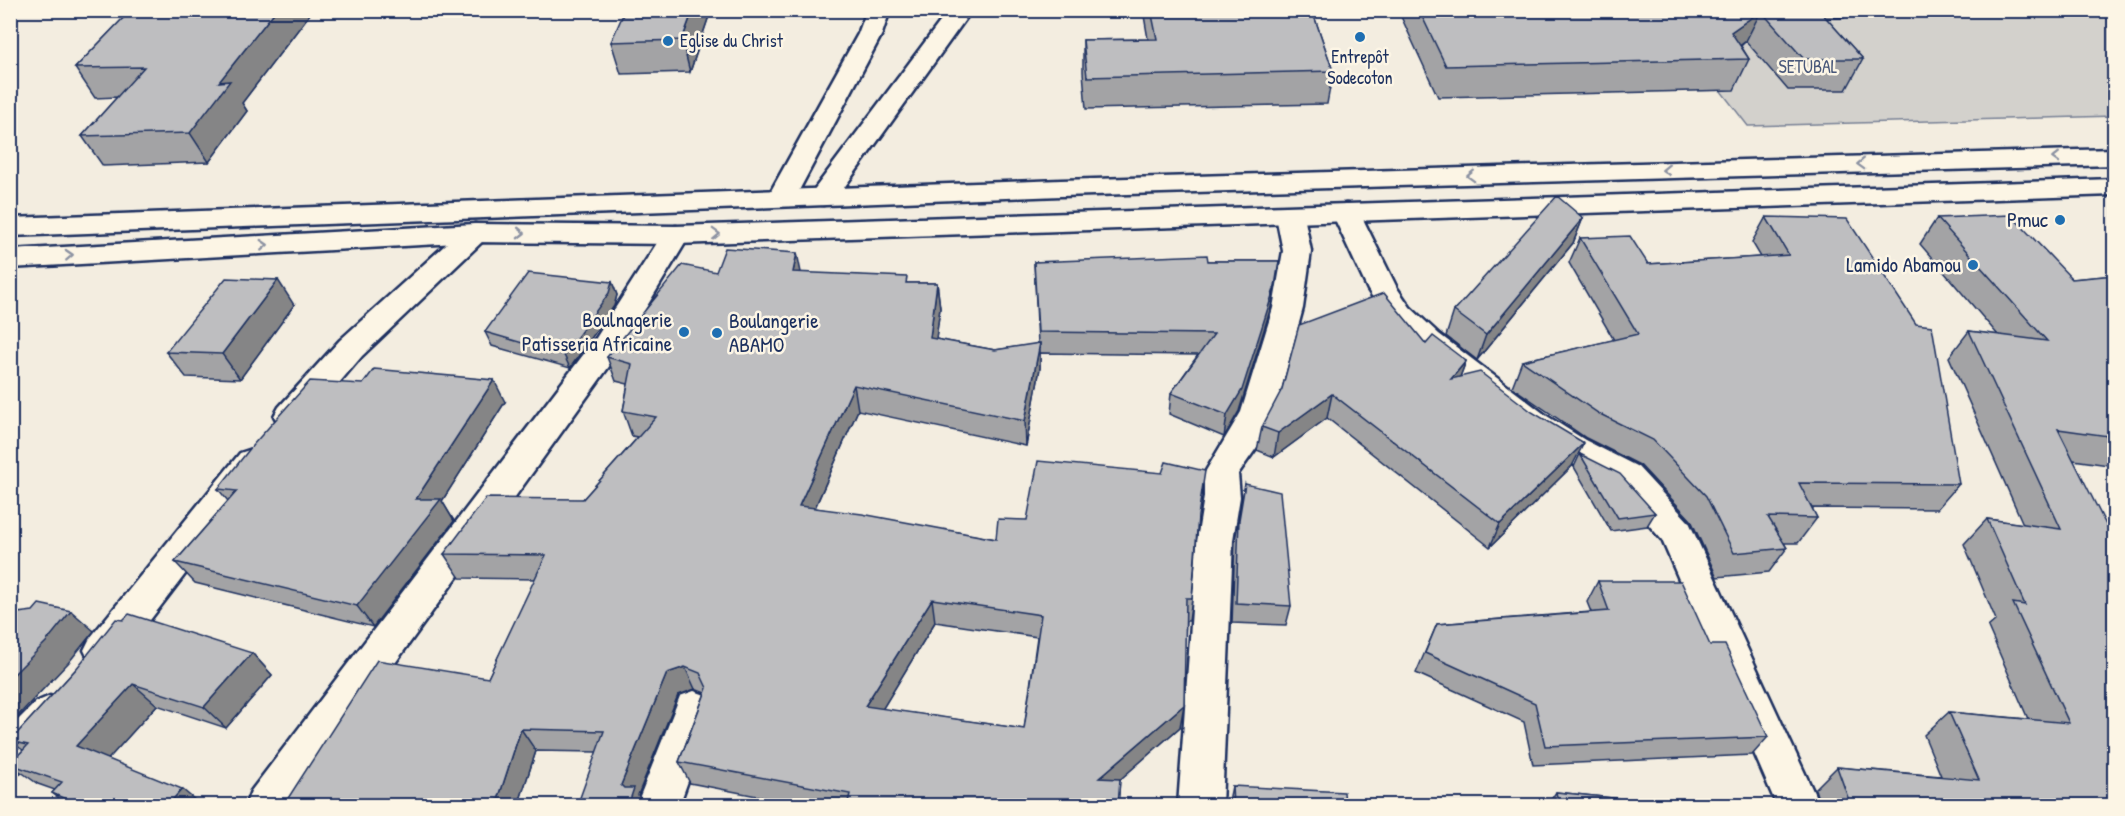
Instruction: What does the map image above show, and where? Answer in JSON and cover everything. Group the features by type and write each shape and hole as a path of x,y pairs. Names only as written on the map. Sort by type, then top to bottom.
{"main road":[{"path":"781,198 870,34 879,10"},
{"path":"823,197 961,10"},
{"path":"10,227 781,198 2115,157"},
{"path":"10,259 475,233 676,235 2115,188"},
{"path":"1346,213 1383,290 1399,314 1428,342 1535,425 1573,449 1626,476 1676,532 1799,806"},
{"path":"1200,806 1215,540 1222,497 1221,474 1230,456 1245,438 1258,412 1273,366 1288,308 1297,250 1290,216"},
{"path":"10,758 77,685 255,457 351,348 475,233"},
{"path":"266,806 607,346 676,235"},
{"path":"657,806 694,710"}],"green space":[{"name":"SETUBAL","path":"1659,11 2114,11 2114,116 1748,126"}],"building":[{"path":"131,10 276,10 219,82 230,81 190,133 82,136 144,67 75,68"},
{"path":"625,10 693,10 682,40 611,42"},
{"path":"1151,10 1312,10 1333,71 1087,77 1083,40 1157,39"},
{"path":"1419,10 1819,10 1863,59 1804,59 1761,11 1731,32 1749,59 1446,66"},
{"path":"1557,196 1583,218 1486,335 1454,311"},
{"path":"2011,215 2072,279 2115,275 2115,437 2058,429 2112,537 2115,538 2115,806 1851,806 1837,767 1979,780 1949,712 2069,723 2013,603 2025,605 1987,519 2061,529 1969,331 2047,341 1937,218"},
{"path":"1766,217 1847,219 1916,324 1932,326 1959,484 1799,483 1817,518 1768,517 1787,548 1734,553 1706,496 1653,440 1598,413 1522,361 1638,334 1580,238 1630,236 1648,264 1789,255"},
{"path":"725,248 797,253 793,272 907,277 906,283 937,283 930,338 995,350 1040,343 1025,421 854,385 799,506 862,514 996,539 998,519 1027,520 1038,461 1162,473 1166,462 1205,471 1198,516 1192,598 1186,598 1184,705 1099,778 1120,779 1118,806 847,806 850,794 679,762 707,688 700,673 685,667 667,673 621,785 624,788 634,788 628,806 577,806 604,731 521,729 496,806 283,806 377,660 488,678 546,555 444,554 486,498 583,499 656,417 623,411 632,364 607,357 682,265 716,272","holes":["932,599 1041,615 1024,729 865,706"]},
{"path":"1207,255 1208,261 1279,261 1275,286 1242,390 1227,415 1171,393 1214,334 1038,332 1034,262"},
{"path":"528,273 612,282 609,293 564,355 485,332"},
{"path":"226,278 278,280 222,354 166,352"},
{"path":"1384,293 1426,344 1433,336 1466,361 1451,379 1480,372 1532,412 1584,443 1500,524 1332,394 1278,433 1262,427 1282,389 1299,325"},
{"path":"374,369 494,380 416,499 441,499 357,606 175,562 237,491 218,489 252,446 310,381 363,384"},
{"path":"1580,454 1620,474 1655,513 1618,518"},
{"path":"1245,484 1280,492 1291,606 1236,603 1239,520"},
{"path":"1598,581 1681,581 1710,645 1725,645 1768,737 1545,746 1535,703 1425,653 1437,624 1609,611"},
{"path":"39,604 71,611 46,642 10,678 10,614 33,611"},
{"path":"129,614 252,653 204,707 133,684 76,746 182,789 167,806 81,806 52,793 62,782 10,764 28,745 10,741 76,669 116,619 123,620"},
{"path":"1232,786 1344,792 1345,806 1233,806"},
{"path":"1556,792 1688,806 1559,806"}],"place":[{"name":"Entrepôt Sodecoton","path":"1360,37"},
{"name":"Eglise du Christ","path":"668,41"},
{"name":"Pmuc","path":"2060,220"},
{"name":"Lamido Abamou","path":"1973,265"},
{"name":"Boulnagerie Patisseria Africaine","path":"684,332"},
{"name":"Boulangerie ABAMO","path":"717,333"}]}
